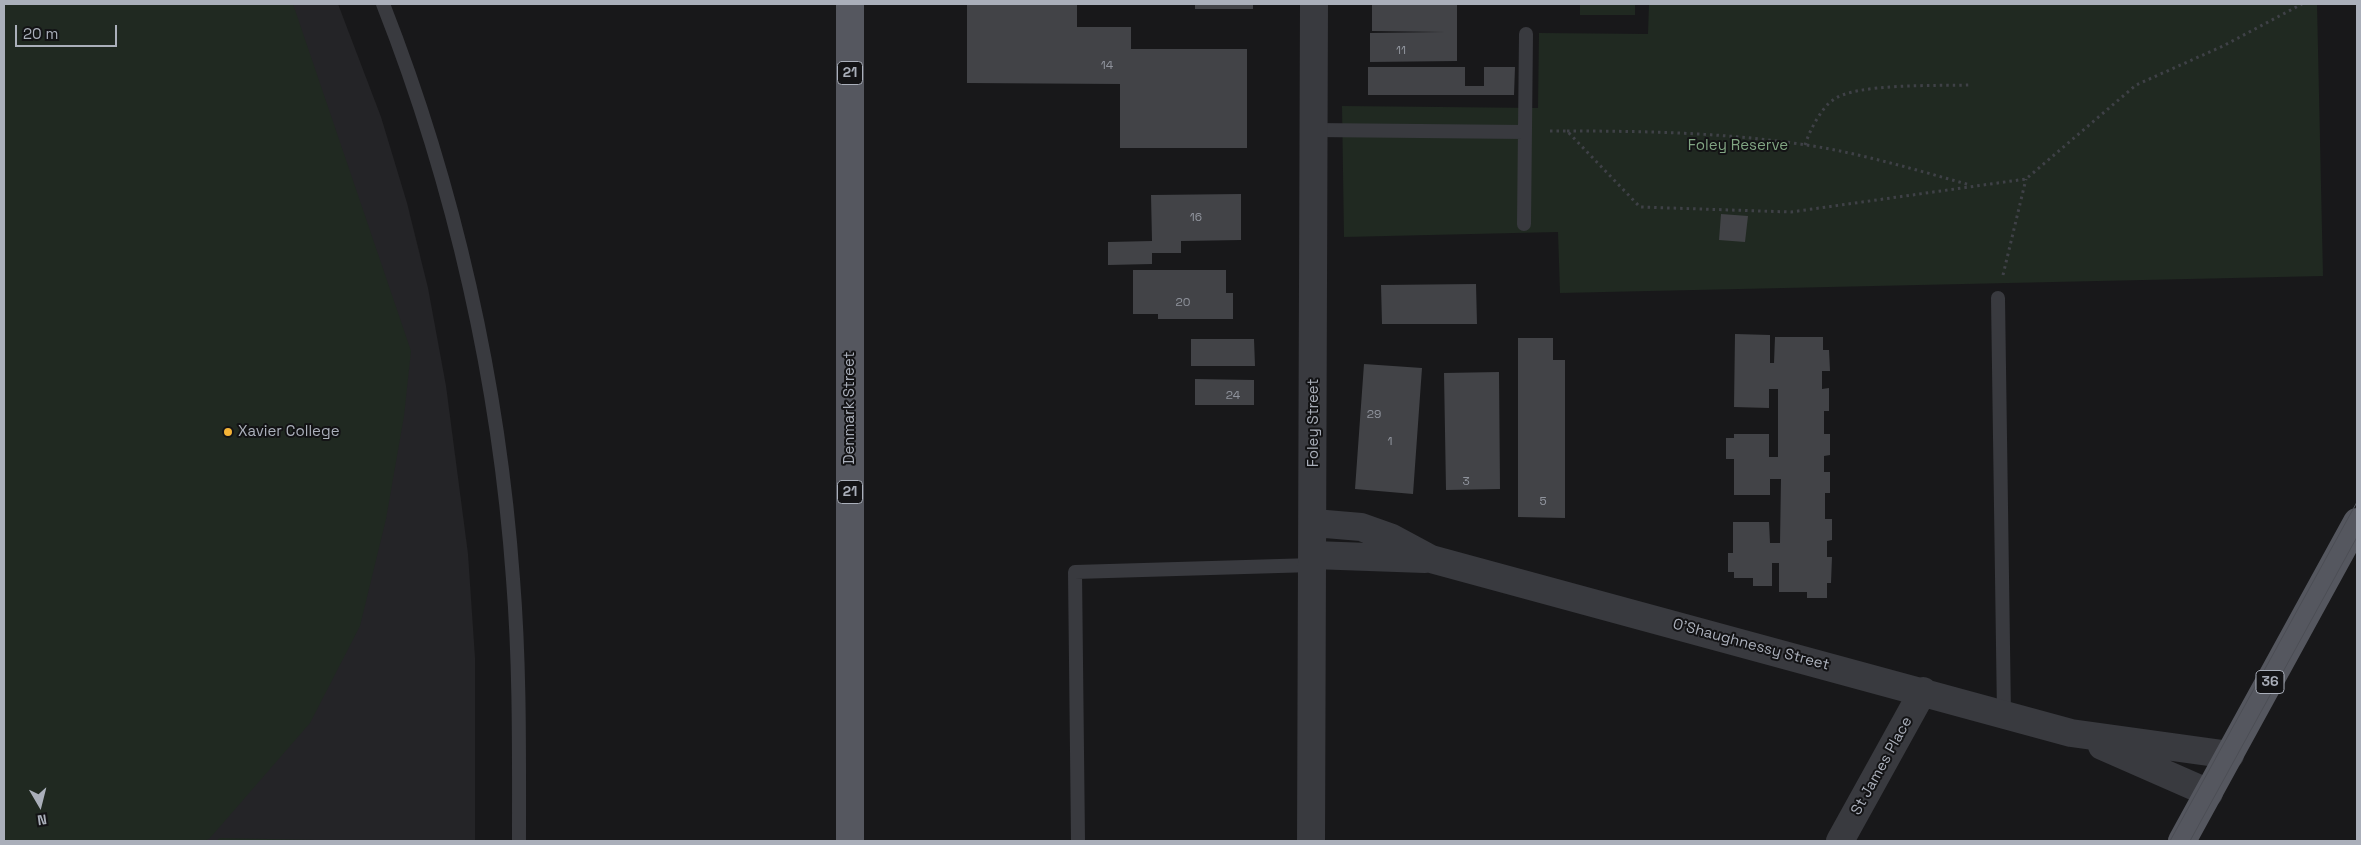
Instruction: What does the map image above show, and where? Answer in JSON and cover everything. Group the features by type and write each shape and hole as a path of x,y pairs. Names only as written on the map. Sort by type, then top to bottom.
{"main road":[{"name":"Denmark Street","path":"850,4 850,841"},
{"name":"36","path":"2182,841 2357,522"}],"street":[{"name":"Foley Street","path":"1312,841 1314,4"},
{"name":"O'Shaughnessy Street","path":"1314,523 1360,528 1392,538 1431,559 1923,691 2071,733 2230,755"},
{"name":"O'Shaughnessy Street","path":"1313,560 1431,559"},
{"name":"St James Place","path":"1840,841 1923,691"},
{"name":"O'Shaughnessy Street","path":"2071,733 2209,793"}],"lane":[{"path":"383,4 405,60 459,244 479,328 495,419 513,580 519,733 519,841"},
{"path":"1524,224 1526,34"},
{"path":"1314,130 1525,132"},
{"path":"1998,298 2004,715"},
{"path":"1078,841 1075,572 1313,560"}],"path":[{"path":"1568,131 1640,207 1791,212 2026,179 2136,85 2222,46 2302,4"},
{"path":"1805,145 1809,130 1833,99 1862,89 1969,85"},
{"path":"1525,132 1628,131 1726,135 1805,145 1893,164 1973,186"},
{"path":"1998,298 2026,179"}],"shaded area":[{"name":"Xavier College","path":"4,4 338,4 381,117 407,203 428,288 446,386 468,554 475,658 475,841 4,841"}],"green space":[{"name":"Xavier College","path":"4,4 293,4 411,351 404,416 386,519 360,626 310,723 210,838 205,841 4,841"},
{"path":"1580,4 1635,4 1635,15 1580,15"},
{"name":"Foley Reserve","path":"1649,4 2317,4 2323,276 1560,293 1558,232 1344,237 1342,106 1538,108 1539,33 1648,34"},
{"path":"220,838 362,841 216,841"}],"building":[{"path":"967,4 1077,4 1077,27 1131,27 1131,49 1247,49 1247,148 1120,148 1120,84 967,83"},
{"path":"1195,4 1253,4 1253,9 1195,9"},
{"path":"1372,4 1457,4 1457,61 1370,62 1370,33 1444,32 1372,31"},
{"path":"1368,67 1465,67 1465,86 1484,86 1484,67 1515,67 1514,95 1368,95"},
{"path":"1241,194 1241,240 1181,241 1181,253 1152,253 1152,264 1108,265 1108,242 1152,241 1151,195"},
{"path":"1721,214 1748,216 1745,242 1719,240"},
{"path":"1133,270 1226,270 1226,293 1233,293 1233,319 1158,319 1158,314 1133,314"},
{"path":"1476,284 1477,324 1382,324 1381,285"},
{"path":"1735,334 1770,335 1770,363 1774,363 1775,337 1823,337 1823,350 1829,350 1830,371 1822,371 1822,389 1829,388 1829,411 1824,411 1824,434 1830,434 1830,455 1824,456 1824,472 1830,472 1830,493 1825,493 1825,519 1832,519 1832,540 1827,541 1827,557 1832,557 1831,583 1827,583 1827,598 1807,598 1807,592 1779,592 1779,563 1772,563 1772,586 1753,586 1753,578 1734,578 1734,572 1728,572 1728,553 1733,553 1733,522 1769,522 1770,543 1780,543 1781,479 1770,479 1770,495 1734,495 1734,459 1726,459 1726,438 1734,438 1734,434 1769,434 1769,457 1778,457 1778,389 1769,389 1769,408 1734,407"},
{"path":"1518,338 1553,338 1553,360 1565,360 1565,518 1518,517"},
{"path":"1191,339 1254,339 1255,366 1191,366"},
{"path":"1364,364 1422,368 1413,494 1355,489"},
{"path":"1499,372 1500,489 1446,490 1444,373"},
{"path":"1195,379 1254,380 1254,405 1195,405"}],"tram line":[{"path":"2170,841 2357,502"},
{"path":"2190,841 2357,537"}],"place":[{"name":"Xavier College","path":"228,432"}]}
